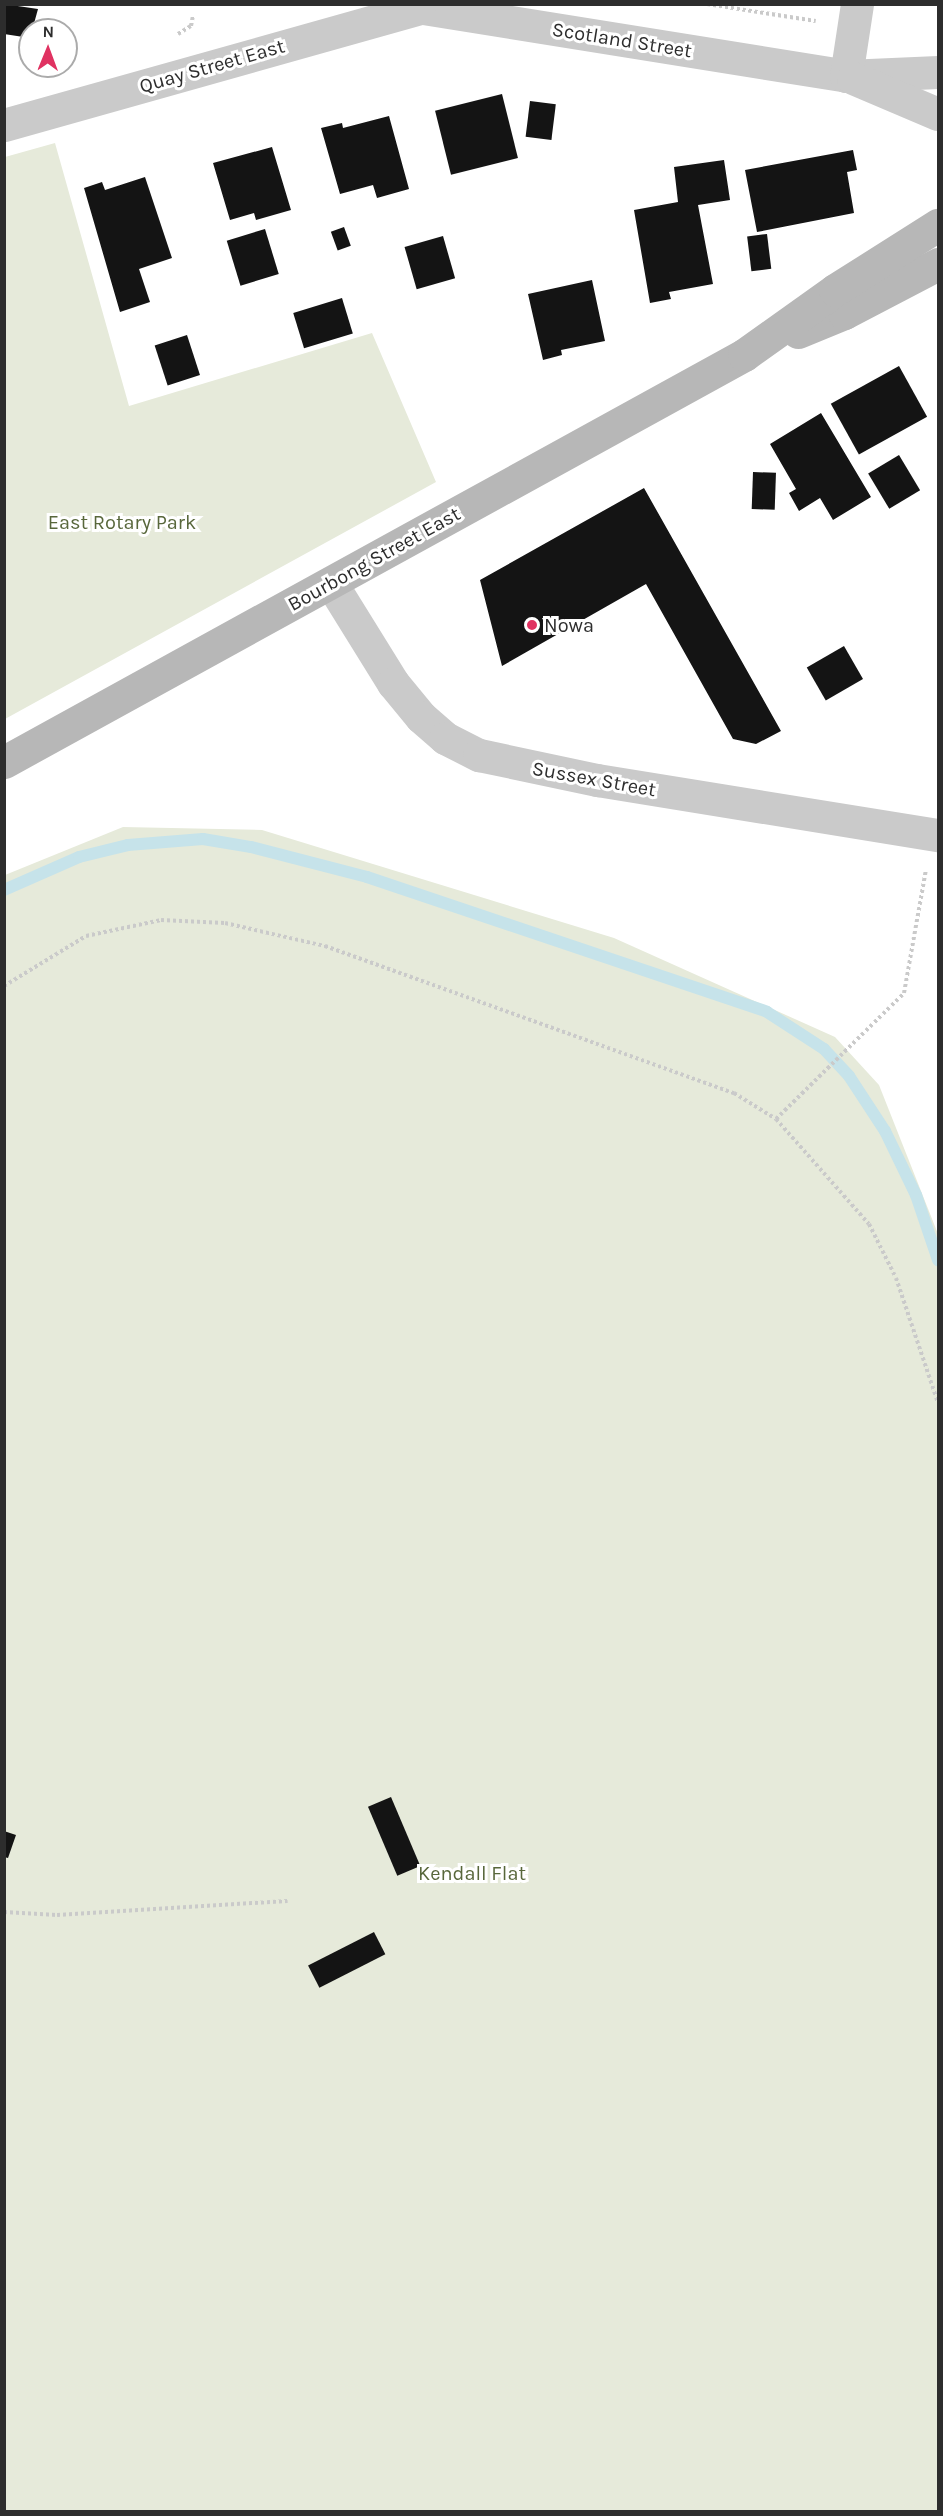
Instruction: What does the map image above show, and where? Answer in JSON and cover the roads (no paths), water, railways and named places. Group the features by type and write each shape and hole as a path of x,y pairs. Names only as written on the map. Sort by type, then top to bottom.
{"main road":[{"name":"Bourbong Street East","path":"744,355 835,290 939,225"},
{"name":"Bourbong Street East","path":"4,762 744,355 844,313 939,264"}],"street":[{"path":"846,75 857,4"},
{"name":"Scotland Street","path":"409,6 846,75 939,72"},
{"name":"Quay Street East","path":"4,125 409,6"},
{"name":"Scotland Street","path":"846,75 939,114"},
{"name":"Sussex Street","path":"331,583 393,683 421,717 446,738 479,755 597,780 935,834"}],"waterway":[{"path":"4,890 79,857 128,845 203,839 251,847 367,877 767,1012 824,1049 849,1076 885,1131 916,1195 938,1260"}],"place":[{"name":"Nowa","path":"532,625"}],"park label":[{"name":"East Rotary Park","path":"122,522"},
{"name":"Kendall Flat","path":"472,1873"}]}
